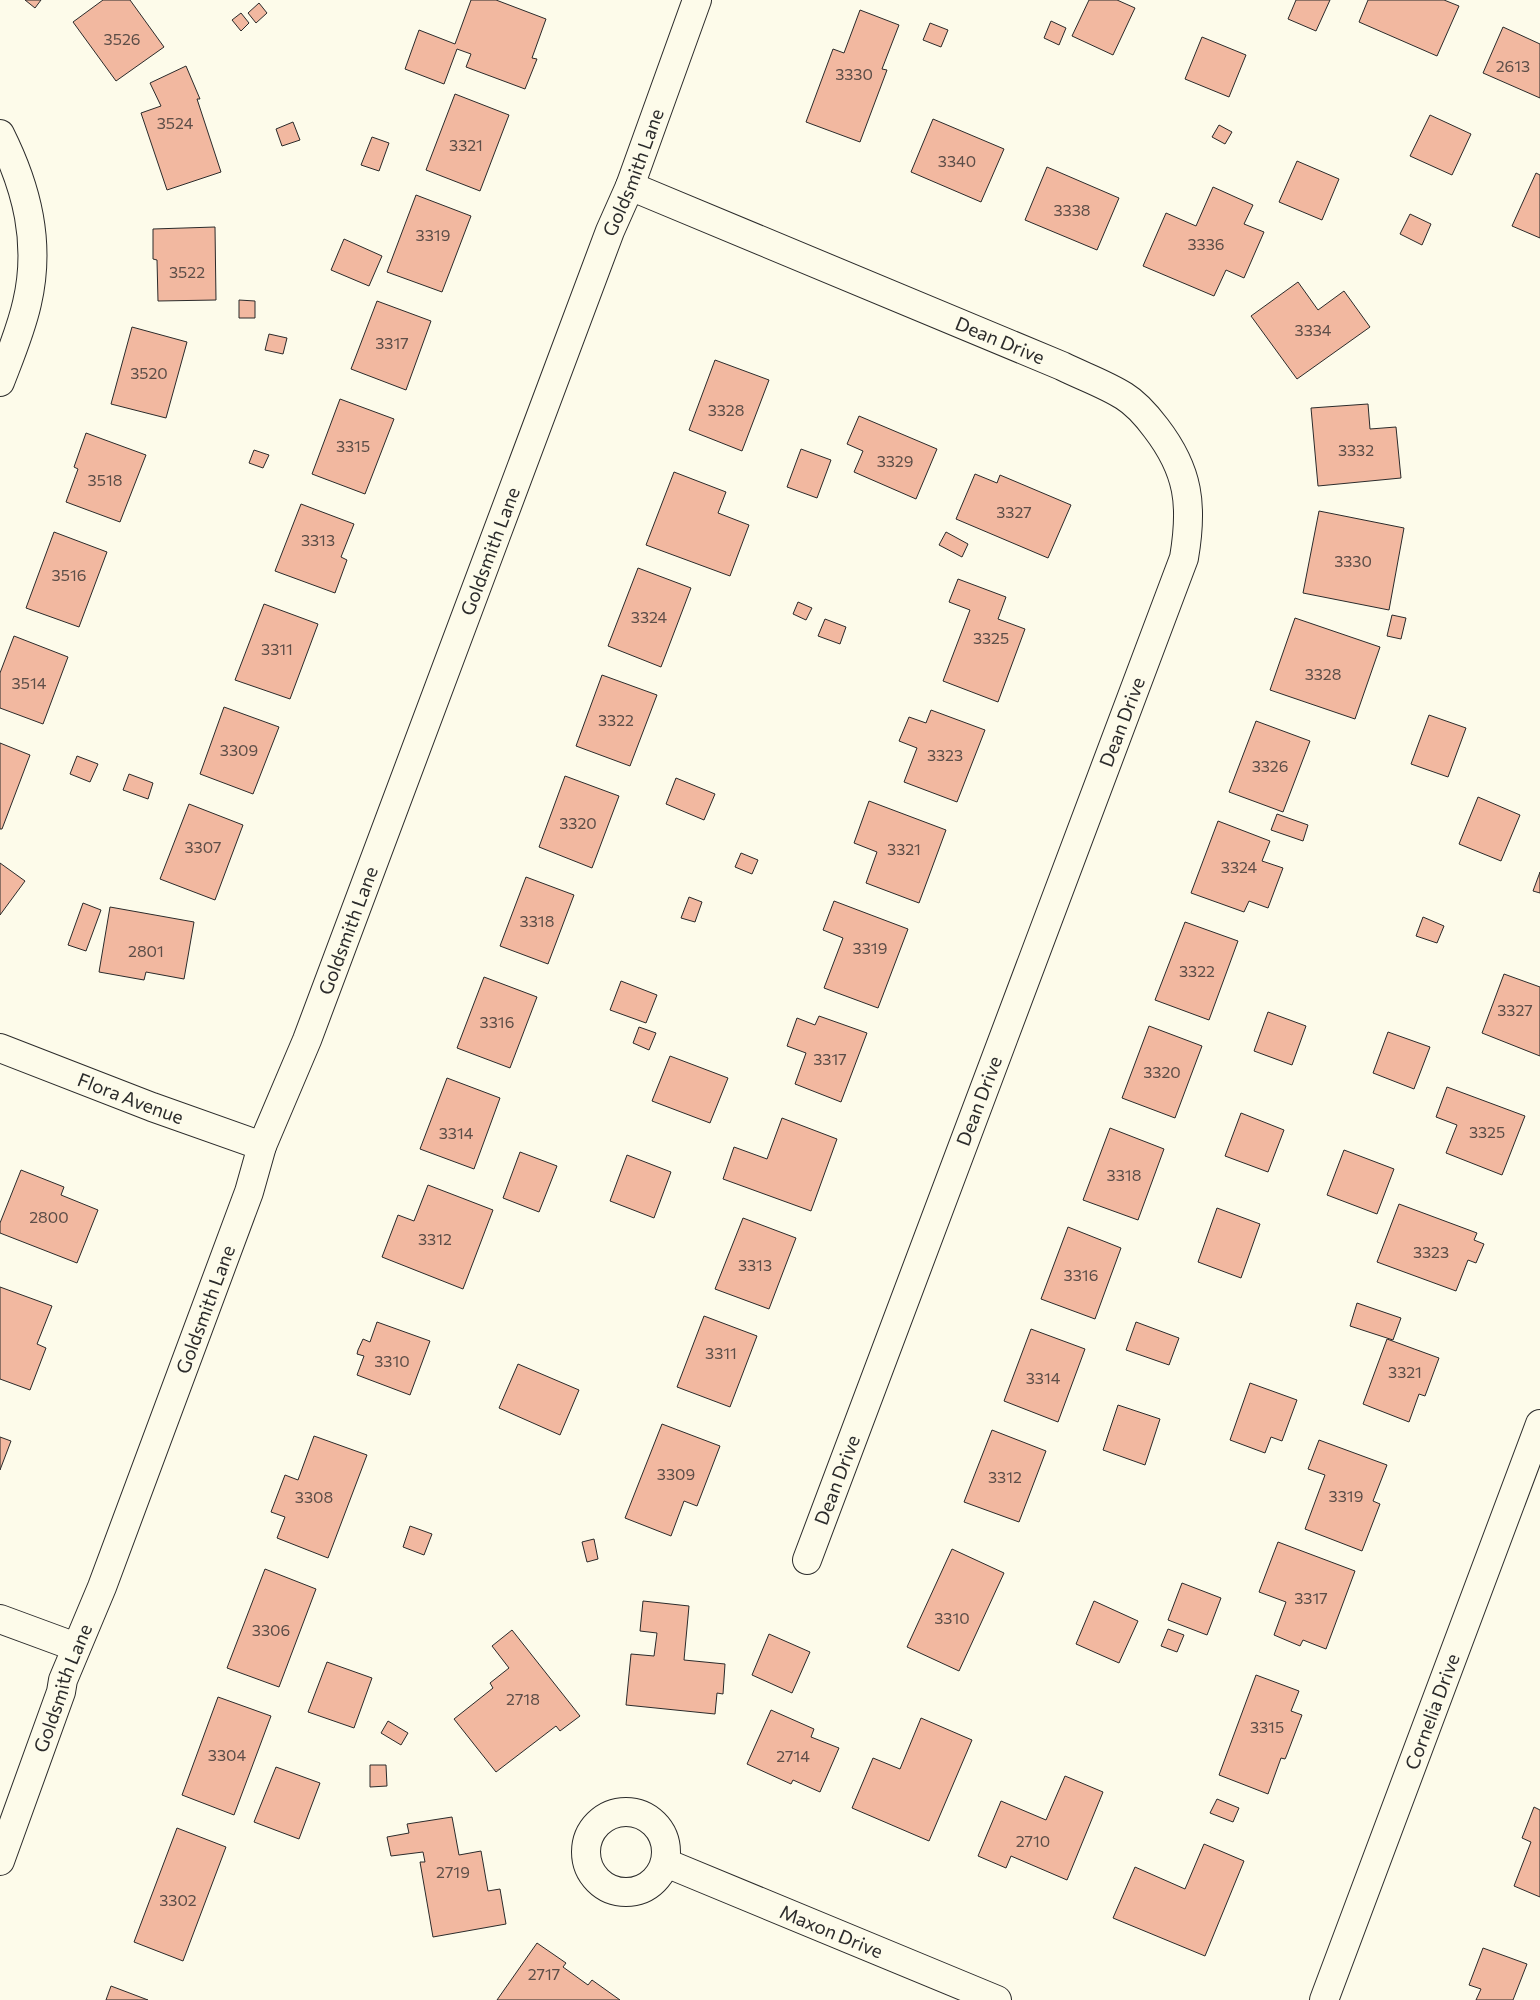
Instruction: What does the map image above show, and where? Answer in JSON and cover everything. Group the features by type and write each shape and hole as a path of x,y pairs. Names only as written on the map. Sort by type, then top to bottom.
{"street":[{"name":"Goldsmith Lane","path":"0,1861 61,1692 63,1680 102,1587 249,1192 262,1146 306,1040 610,231 630,186 697,0"},
{"path":"0,134 15,163 26,197 32,232 32,267 27,302 18,336 0,382"},
{"name":"Dean Drive","path":"630,186 1062,366 1124,396 1146,414 1172,448 1182,474 1188,502 1188,530 1184,558 807,1560"},
{"name":"Flora Avenue","path":"0,1048 152,1107 262,1146"},
{"name":"Cornelia Drive","path":"1324,2000 1540,1424"},
{"path":"0,1619 76,1647"},
{"name":"Maxon Drive","path":"666,1863 997,2000"}],"building":[{"path":"25,0 41,0 35,8"},
{"path":"103,0 130,0 164,47 116,81 73,22"},
{"path":"471,0 496,0 546,19 532,58 537,59 525,89 466,67 471,54 457,49 444,84 405,69 419,30 455,44"},
{"path":"1089,0 1117,0 1135,8 1113,55 1072,36"},
{"path":"1296,0 1330,0 1316,31 1288,19"},
{"path":"1368,0 1444,0 1459,6 1437,56 1359,22"},
{"path":"259,3 267,13 256,23 248,13"},
{"path":"860,10 899,25 882,69 887,70 860,142 806,122 833,49 844,53"},
{"path":"241,13 249,23 241,31 232,20"},
{"path":"1051,21 1066,28 1059,45 1044,38"},
{"path":"930,23 948,30 941,47 923,40"},
{"path":"1503,27 1540,44 1540,98 1483,73"},
{"path":"1202,37 1246,55 1229,97 1185,79"},
{"path":"186,66 200,99 197,99 221,172 167,190 141,113 161,106 150,83"},
{"path":"455,94 509,115 480,191 426,170"},
{"path":"1430,115 1471,134 1452,175 1410,156"},
{"path":"933,119 1004,149 981,202 911,172"},
{"path":"293,122 300,140 282,146 276,129"},
{"path":"1219,125 1232,132 1225,144 1212,137"},
{"path":"372,137 389,143 379,171 361,165"},
{"path":"1297,161 1339,179 1322,220 1279,202"},
{"path":"1047,167 1119,198 1097,250 1025,220"},
{"path":"1536,173 1540,175 1540,238 1512,226"},
{"path":"1213,187 1253,205 1244,224 1264,232 1244,278 1226,270 1214,296 1143,266 1166,213 1196,226"},
{"path":"416,195 471,216 442,292 387,272"},
{"path":"1410,214 1431,224 1422,245 1400,234"},
{"path":"215,227 216,300 158,301 157,260 153,259 153,229"},
{"path":"344,239 382,256 369,286 331,270"},
{"path":"1298,282 1318,310 1344,291 1370,327 1297,379 1251,316"},
{"path":"239,300 255,301 255,318 239,318"},
{"path":"377,301 431,321 406,390 351,369"},
{"path":"132,327 187,342 166,418 111,404"},
{"path":"269,334 287,338 283,354 265,350"},
{"path":"715,360 769,380 742,451 689,430"},
{"path":"340,399 394,419 365,494 312,474"},
{"path":"1368,404 1370,429 1396,427 1401,478 1318,486 1311,408"},
{"path":"859,416 937,449 916,499 854,472 863,451 847,444"},
{"path":"86,433 146,455 120,522 66,502 78,469 74,467"},
{"path":"801,449 831,460 817,498 787,487"},
{"path":"254,450 269,455 263,468 249,463"},
{"path":"674,472 726,492 718,513 749,525 730,576 646,545"},
{"path":"975,474 997,483 1000,475 1071,505 1048,558 956,519"},
{"path":"301,504 354,524 341,557 347,560 335,593 275,571"},
{"path":"1319,511 1404,528 1389,610 1303,593"},
{"path":"54,532 107,552 79,627 26,608"},
{"path":"946,532 968,544 962,557 939,545"},
{"path":"638,568 691,588 661,667 608,646"},
{"path":"958,579 1006,597 998,619 1025,629 998,702 943,681 970,610 949,602"},
{"path":"798,602 812,608 806,620 793,614"},
{"path":"264,604 318,624 290,699 235,680"},
{"path":"1392,615 1406,618 1401,639 1387,636"},
{"path":"1295,618 1380,647 1355,719 1270,690"},
{"path":"825,619 846,627 840,644 818,636"},
{"path":"14,636 68,657 43,724 0,708 0,673"},
{"path":"602,675 657,695 630,766 576,746"},
{"path":"224,707 279,727 253,794 200,774"},
{"path":"931,710 985,730 957,802 904,782 917,748 899,741 909,717 926,723"},
{"path":"1429,715 1466,728 1448,777 1411,764"},
{"path":"1256,721 1310,741 1283,812 1229,792"},
{"path":"0,743 30,755 2,829 0,829"},
{"path":"77,756 98,764 90,782 70,774"},
{"path":"129,774 153,783 148,799 123,790"},
{"path":"565,776 619,796 592,868 539,847"},
{"path":"676,778 715,794 704,820 666,804"},
{"path":"1478,797 1520,815 1501,861 1459,844"},
{"path":"869,801 946,830 919,903 866,883 877,852 854,843"},
{"path":"189,804 243,825 215,900 160,879"},
{"path":"1277,814 1308,825 1303,841 1271,830"},
{"path":"1218,821 1270,841 1262,861 1283,868 1268,908 1249,901 1244,912 1191,893"},
{"path":"741,853 758,860 752,874 735,867"},
{"path":"0,863 25,881 0,915"},
{"path":"1540,872 1540,893 1533,891"},
{"path":"526,877 574,895 548,964 500,946"},
{"path":"689,897 702,902 695,922 681,918"},
{"path":"834,901 908,929 878,1008 824,988 843,938 823,930"},
{"path":"83,903 101,910 86,951 68,945"},
{"path":"110,907 194,922 184,979 146,972 144,980 99,972"},
{"path":"1423,917 1444,926 1437,943 1416,936"},
{"path":"1185,922 1238,941 1209,1020 1155,1000"},
{"path":"1504,974 1540,987 1540,1056 1482,1033"},
{"path":"484,977 537,997 510,1068 457,1048"},
{"path":"621,981 657,995 646,1023 610,1010"},
{"path":"1268,1012 1306,1026 1292,1065 1254,1051"},
{"path":"819,1016 867,1033 841,1102 795,1084 806,1053 787,1046 797,1018 815,1025"},
{"path":"1149,1026 1202,1046 1175,1118 1122,1098"},
{"path":"639,1027 656,1033 649,1050 633,1043"},
{"path":"1388,1032 1430,1047 1414,1089 1373,1073"},
{"path":"670,1056 728,1078 710,1123 652,1101"},
{"path":"447,1078 500,1098 474,1169 420,1149"},
{"path":"1447,1087 1525,1116 1502,1175 1446,1153 1457,1125 1436,1117"},
{"path":"1241,1113 1284,1130 1268,1172 1225,1156"},
{"path":"782,1118 837,1139 811,1211 723,1179 734,1147 767,1159"},
{"path":"1110,1128 1164,1149 1138,1220 1083,1200"},
{"path":"1344,1150 1394,1169 1377,1214 1327,1195"},
{"path":"520,1152 557,1166 539,1212 503,1198"},
{"path":"627,1155 671,1172 654,1218 610,1201"},
{"path":"21,1170 64,1187 61,1195 98,1210 77,1263 0,1233 0,1223"},
{"path":"428,1185 493,1210 463,1289 382,1257 398,1215 414,1221"},
{"path":"1399,1204 1477,1233 1474,1240 1484,1244 1476,1263 1468,1260 1456,1291 1377,1262"},
{"path":"1217,1208 1260,1224 1241,1278 1198,1262"},
{"path":"743,1218 796,1238 769,1309 715,1289"},
{"path":"1068,1227 1121,1248 1095,1319 1041,1299"},
{"path":"0,1287 52,1306 37,1344 46,1348 30,1390 0,1379"},
{"path":"1357,1303 1401,1318 1393,1340 1350,1326"},
{"path":"704,1316 757,1336 730,1407 677,1387"},
{"path":"377,1322 430,1341 410,1395 357,1375 364,1356 357,1354 358,1350 363,1339 370,1342"},
{"path":"1136,1322 1179,1338 1169,1365 1126,1350"},
{"path":"1031,1329 1085,1349 1058,1422 1004,1401"},
{"path":"1387,1339 1439,1358 1425,1396 1419,1394 1409,1422 1363,1404"},
{"path":"518,1364 579,1390 560,1435 499,1408"},
{"path":"1250,1383 1297,1400 1282,1441 1271,1437 1265,1453 1230,1440"},
{"path":"1118,1405 1160,1419 1145,1465 1103,1450"},
{"path":"662,1424 720,1446 697,1506 684,1501 671,1536 625,1518"},
{"path":"992,1430 1046,1451 1019,1522 964,1502"},
{"path":"314,1436 367,1455 328,1558 277,1538 285,1517 271,1512 285,1475 298,1480"},
{"path":"0,1437 11,1441 0,1470"},
{"path":"1319,1440 1387,1465 1373,1501 1380,1504 1362,1551 1305,1529 1325,1475 1308,1469"},
{"path":"410,1526 432,1534 424,1555 403,1547"},
{"path":"594,1539 598,1559 587,1562 582,1542"},
{"path":"1278,1542 1355,1571 1326,1649 1303,1640 1300,1646 1274,1635 1286,1602 1259,1592"},
{"path":"952,1549 1004,1573 959,1671 907,1647"},
{"path":"265,1569 316,1589 279,1687 227,1668"},
{"path":"1182,1583 1221,1598 1207,1635 1168,1620"},
{"path":"643,1601 689,1606 684,1660 725,1664 723,1694 717,1693 715,1714 626,1705 631,1654 654,1656 657,1633 640,1631"},
{"path":"1094,1601 1138,1621 1119,1663 1076,1644"},
{"path":"1168,1629 1184,1635 1177,1652 1161,1646"},
{"path":"512,1630 580,1716 560,1731 556,1726 496,1772 454,1719 493,1688 490,1683 509,1668 492,1646"},
{"path":"769,1634 810,1652 792,1693 752,1675"},
{"path":"327,1662 372,1678 354,1728 308,1712"},
{"path":"1256,1675 1299,1691 1291,1711 1302,1715 1286,1757 1285,1759 1281,1758 1268,1794 1219,1775"},
{"path":"218,1697 271,1716 234,1815 182,1795"},
{"path":"771,1710 814,1729 811,1737 839,1748 820,1792 793,1780 791,1784 747,1764"},
{"path":"921,1718 972,1740 929,1841 852,1808 873,1758 900,1769"},
{"path":"388,1721 408,1733 401,1745 381,1733"},
{"path":"370,1765 386,1765 387,1786 370,1787"},
{"path":"276,1767 320,1783 299,1839 254,1822"},
{"path":"1065,1776 1103,1792 1067,1880 1011,1856 1006,1868 978,1856 1001,1801 1046,1820"},
{"path":"1217,1799 1239,1808 1233,1822 1210,1813"},
{"path":"1534,1807 1540,1810 1540,1897 1514,1886 1531,1842 1522,1838"},
{"path":"452,1817 459,1855 481,1851 488,1891 500,1889 506,1924 433,1937 420,1862 425,1862 423,1852 391,1856 387,1837 409,1833 407,1824"},
{"path":"177,1828 226,1847 183,1961 134,1942"},
{"path":"1204,1844 1244,1861 1205,1956 1113,1918 1135,1867 1185,1889"},
{"path":"537,1943 566,1963 563,1967 588,1985 592,1980 620,2000 497,2000"},
{"path":"1483,1948 1527,1964 1513,2000 1476,2000 1481,1989 1469,1985"},
{"path":"111,1986 148,2000 106,2000"}]}
